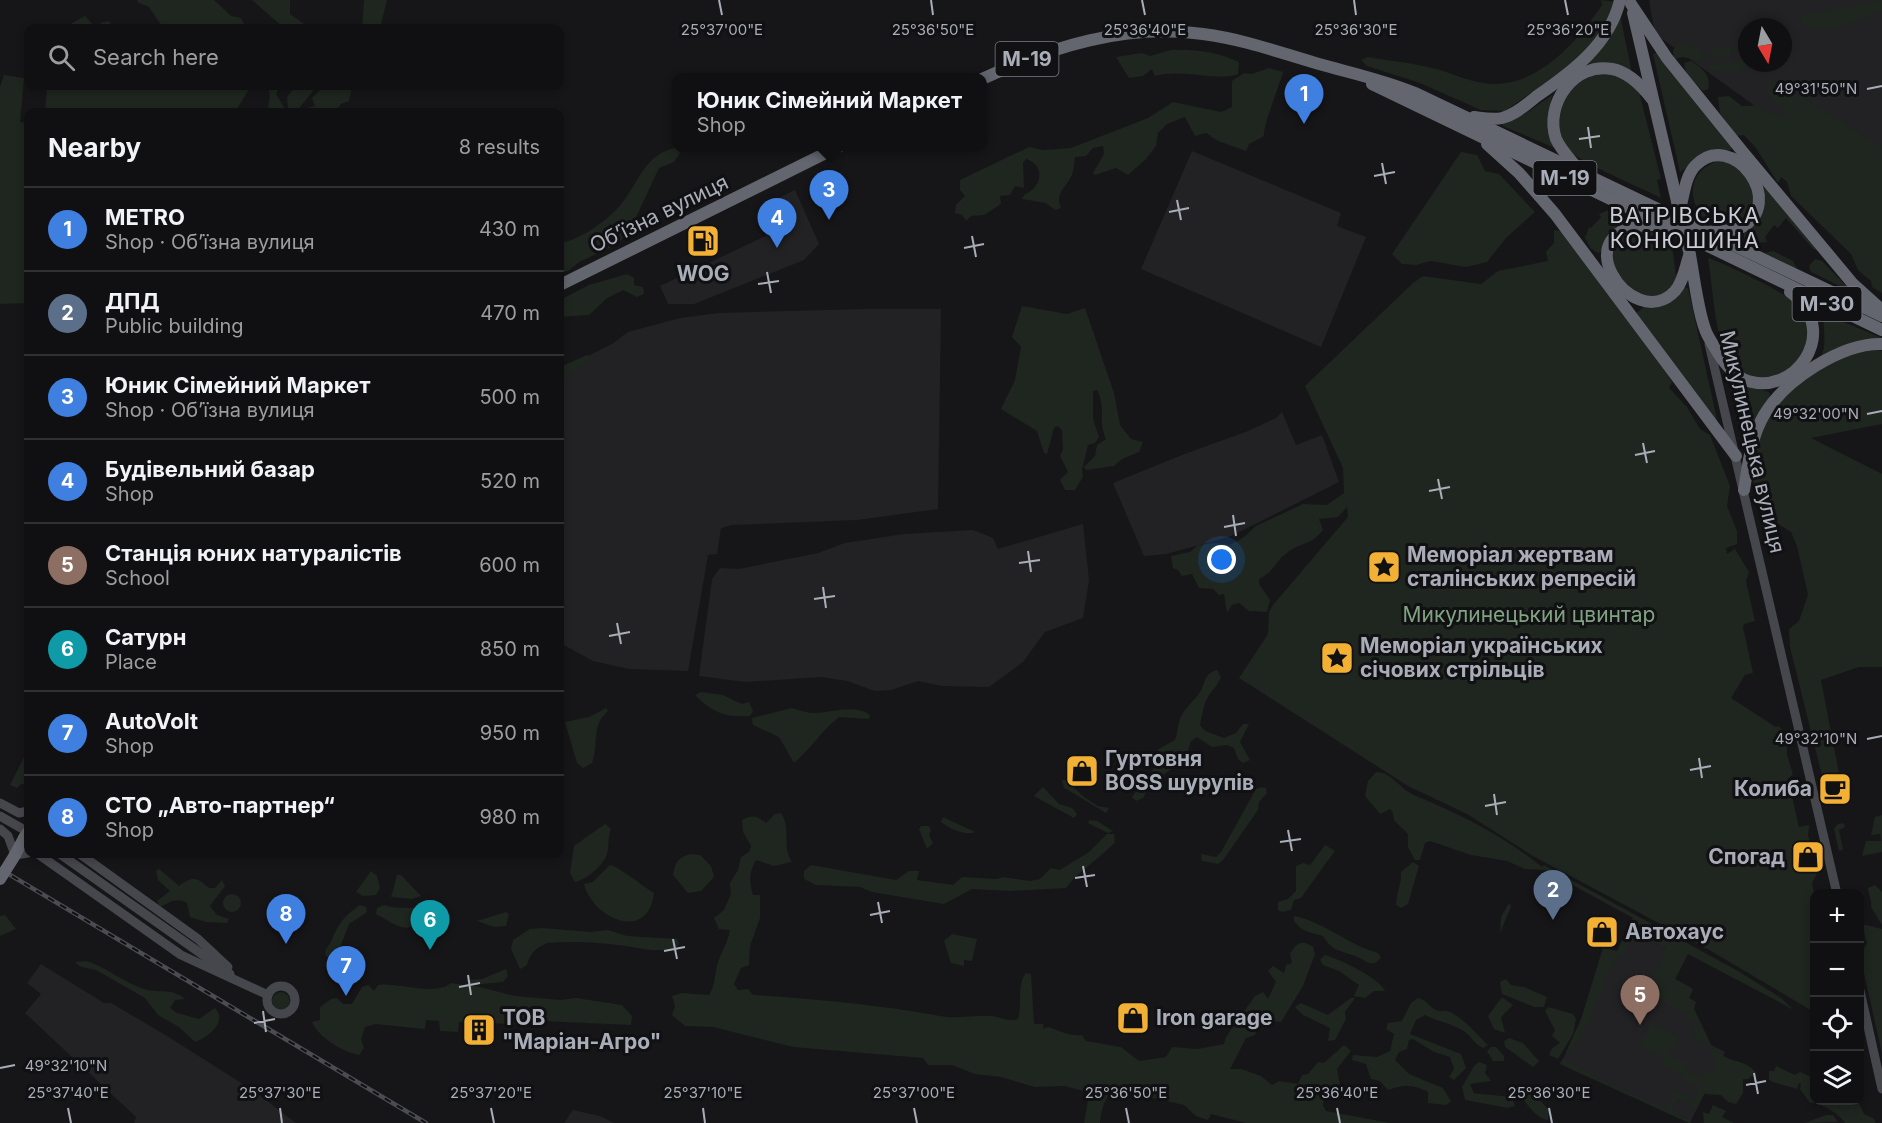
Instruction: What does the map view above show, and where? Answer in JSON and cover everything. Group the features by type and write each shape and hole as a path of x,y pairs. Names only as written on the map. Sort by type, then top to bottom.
{"highway":[{"name":"Микулинецька вулиця","path":"1627,1 1653,100 1707,335"},
{"path":"1627,1 1667,58 1715,118 1853,284 1882,309"},
{"name":"М-19","path":"987,77 1020,61 1075,44 1128,33 1190,32 1275,50 1358,76 1393,84 1462,115 1504,117 1557,82 1593,50 1627,1"},
{"path":"1581,172 1563,150 1554,132 1554,103 1566,87 1588,72 1611,68 1634,80 1653,100"},
{"name":"М-19","path":"1358,76 1772,279 1799,298 1811,316 1813,342 1799,369 1776,380 1745,380 1731,370 1707,335"},
{"name":"М-30","path":"1462,115 1882,316"},
{"path":"1475,133 1519,173 1555,214 1736,456"},
{"name":"Обʼїзна вулиця","path":"564,283 832,151"},
{"path":"1679,210 1686,184 1696,165 1711,156 1722,155 1739,162 1755,179 1760,203 1757,213 1739,228 1707,233"},
{"path":"1662,225 1622,229 1613,237 1607,251 1608,266 1622,288 1635,299 1647,302 1668,297 1681,280 1690,255"},
{"name":"М-30","path":"1772,279 1882,330"},
{"path":"1744,490 1758,429 1772,403 1817,365 1834,355 1864,345 1882,344"},
{"path":"0,879 24,839"}],"street":[{"name":"Микулинецька вулиця","path":"1707,335 1836,889"},
{"path":"0,803 19,813 24,811"},
{"path":"0,816 24,832"},
{"path":"0,829 8,836 15,855 24,854"},
{"path":"44,858 181,955 268,995"},
{"path":"66,858 244,984"},
{"path":"86,858 198,939 244,984"},
{"path":"1861,997 1882,1089"}],"shaded area":[{"path":"1649,0 1882,0 1882,227 1751,103 1655,34"},
{"path":"1192,151 1341,213 1337,226 1366,237 1321,347 1141,269"},
{"path":"795,190 819,244 804,260 694,304 668,304 660,286 774,232 780,219 779,198"},
{"path":"941,309 938,509 857,520 732,525 721,528 717,554 708,555 688,671 629,669 593,661 564,645 564,368 612,344 628,332 680,318 719,313"},
{"path":"1282,412 1296,445 1322,435 1339,482 1229,537 1166,554 1144,556 1113,483 1248,431 1276,418"},
{"path":"1083,524 1089,580 1083,618 1045,632 1023,662 989,687 942,686 918,681 891,690 875,691 847,681 821,677 745,682 699,676 712,579 720,568 739,569 818,553 845,543 904,534 973,530 993,538 998,549"},
{"path":"1629,928 1685,960 1675,979 1693,989 1689,998 1696,1002 1694,1009 1711,1045 1725,1052 1690,1123 1560,1064 1577,1032 1603,948 1617,951"},
{"path":"41,964 104,1003 111,1003 167,1036 254,1091 296,1123 134,1123 136,1117 25,1013 41,994 27,983"},
{"path":"573,1110 600,1116 614,1123 564,1123"}],"green space":[{"path":"137,0 214,0 231,16 241,18 244,24 160,24 149,7"},
{"path":"252,0 290,0 290,14 304,24 279,24"},
{"path":"364,0 387,0 381,24 362,24"},
{"path":"1601,0 1616,2 1598,36 1565,69 1505,111 1481,110 1420,83 1367,66 1361,60 1368,57 1419,65 1487,84 1511,82 1527,77 1557,58 1593,18 1602,5"},
{"path":"1882,0 1882,10 1832,28 1812,27 1802,23 1800,16"},
{"path":"1620,15 1632,73 1591,65 1588,62"},
{"path":"85,16 92,24 72,24"},
{"path":"1681,41 1702,50 1705,62 1683,57 1674,59 1673,50"},
{"path":"1730,44 1732,54 1709,59 1712,49"},
{"path":"1171,50 1206,52 1231,59 1239,62 1238,74 1221,77 1177,73 1155,76 1152,69 1143,76 1129,78 1116,57 1142,53 1150,56"},
{"path":"1657,53 1732,147 1731,150 1692,164 1680,172 1653,54"},
{"path":"1691,61 1707,76 1708,89 1703,91 1687,75 1684,63"},
{"path":"1737,62 1738,70 1728,73 1709,69 1709,66 1714,64"},
{"path":"1269,68 1283,72 1268,115 1264,136 1249,144 1246,151 1218,141 1206,133 1195,136 1185,117 1167,124 1158,133 1156,146 1146,159 1128,175 1116,168 1095,175 1093,173 1104,154 1103,146 1093,148 1086,156 1075,157 1072,175 1060,195 1061,208 1055,210 1046,203 1022,199 1038,182 1039,177 1037,167 1026,159 1023,163 1024,188 1015,186 1010,195 1000,196 1001,204 984,215 971,216 966,221 962,215 955,213 956,205 965,196 960,190 960,180 1029,147 1043,150 1071,148 1148,118 1173,102 1221,112 1232,107 1232,81 1244,73 1252,74"},
{"path":"1598,73 1618,75 1638,88 1661,179 1657,180 1661,198 1583,160 1573,154 1563,143 1557,117 1562,100 1573,87"},
{"path":"4,75 24,78 20,122 24,122 24,303 0,304 0,87"},
{"path":"1775,81 1882,147 1882,293 1872,287 1871,281 1858,270 1851,254 1791,196 1787,182 1781,177 1778,183 1756,148 1744,135 1736,136 1720,113 1718,97 1729,96 1742,106 1754,106 1783,117 1784,110 1767,94 1767,85"},
{"path":"47,90 249,90 238,108 45,108"},
{"path":"269,90 278,90 276,94 284,108 268,108"},
{"path":"293,90 314,90 300,107 288,108 287,97"},
{"path":"320,90 351,90 349,101 338,108 306,108 315,106 312,98"},
{"path":"1552,95 1548,125 1555,148 1503,126 1502,123 1525,114"},
{"path":"672,149 672,151 680,153 674,162 659,168 631,228 618,244 564,272 564,242 585,234 610,216 628,195 644,170 656,156"},
{"path":"1461,152 1477,155 1485,171 1499,174 1535,212 1506,238 1487,262 1466,267 1431,261 1416,265 1402,264 1392,254"},
{"path":"1718,161 1735,162 1753,183 1753,210 1734,223 1717,223 1702,216 1694,199 1694,183 1697,176 1709,165"},
{"path":"1535,173 1556,182 1561,189 1560,194 1551,195 1544,190 1532,174"},
{"path":"1762,183 1817,250 1813,249 1786,218 1778,228 1774,225 1765,237 1767,242 1753,243 1744,239 1744,232 1754,222 1762,204"},
{"path":"695,196 706,199 678,212 685,202"},
{"path":"1609,210 1633,219 1614,230 1602,251 1598,253 1590,248 1584,235 1586,236 1589,227 1591,228 1601,217 1599,214"},
{"name":"Микулинецький цвинтар","path":"1554,230 1561,231 1666,371 1672,382 1669,388 1687,407 1700,429 1710,435 1730,486 1727,506 1737,531 1737,544 1726,548 1727,554 1735,549 1749,572 1746,581 1755,621 1744,624 1743,627 1753,673 1745,675 1731,698 1776,727 1779,726 1787,736 1787,755 1793,774 1788,779 1799,827 1809,825 1808,836 1814,850 1812,863 1818,865 1819,870 1812,883 1813,889 1810,889 1810,1010 1711,951 1533,856 1467,814 1408,786 1239,678 1268,634 1269,612 1273,605 1348,517 1347,507 1338,517 1319,519 1323,530 1319,535 1287,553 1259,579 1259,584 1270,600 1267,612 1249,611 1239,603 1232,605 1227,613 1224,594 1219,595 1213,589 1199,588 1192,574 1182,576 1178,570 1173,568 1171,556 1190,552 1198,545 1215,543 1230,545 1244,537 1256,526 1303,504 1327,505 1344,493 1343,468 1305,386 1413,283 1423,276 1481,284 1498,271 1548,261 1546,252 1554,243"},
{"path":"1646,230 1671,240 1677,282 1658,297 1637,295 1628,289 1613,263 1614,244 1619,237 1629,231"},
{"path":"1773,251 1793,261 1797,269 1765,253"},
{"path":"1708,258 1753,278 1794,302 1806,321 1809,339 1803,356 1790,368 1775,376 1757,378 1741,372 1727,357 1717,323"},
{"path":"1815,259 1822,261 1852,292 1811,272 1809,266"},
{"path":"627,274 634,278 634,285 643,287 644,294 637,297 623,290 607,298 589,315 564,317 564,298 589,285"},
{"path":"1684,287 1688,288 1718,424 1636,313 1644,307 1669,302"},
{"path":"1022,306 1067,314 1085,308 1114,393 1120,425 1131,439 1143,442 1139,452 1122,459 1114,466 1086,470 1084,467 1095,456 1097,445 1106,439 1102,426 1100,397 1097,390 1093,391 1093,419 1099,437 1095,443 1088,445 1082,470 1083,477 1075,490 1065,490 1060,480 1068,472 1060,456 1063,450 1062,430 1057,426 1054,428 1047,454 1044,453 1037,431 1001,409 1015,380 1021,347 1012,337"},
{"path":"1825,315 1882,338 1820,358 1824,347"},
{"path":"1874,350 1882,351 1882,424 1811,438 1882,474 1882,667 1859,667 1821,680 1845,804 1829,804 1790,647 1789,629 1799,621 1808,595 1797,546 1791,532 1764,515 1755,487 1752,464 1764,428 1773,411 1786,396 1818,370 1855,354"},
{"path":"587,355 591,360 564,377 564,365"},
{"path":"1726,371 1744,385 1769,392 1771,399 1745,451"},
{"path":"1217,670 1221,677 1206,700 1200,725 1205,731 1224,738 1236,733 1243,724 1249,724 1240,742 1250,760 1243,763 1238,759 1234,748 1227,745 1212,747 1197,737 1191,741 1187,754 1180,762 1150,785 1143,798 1136,801 1132,797 1164,755 1157,750 1175,740 1182,714 1200,692 1209,674"},
{"path":"701,692 723,695 742,704 749,702 753,711 750,716 720,713 707,706 695,695"},
{"path":"606,708 608,711 599,722 597,729 592,763 583,768 577,763 565,722 589,717"},
{"path":"792,708 811,713 849,709 870,715 869,719 839,717 794,763 779,737 753,725 752,718"},
{"path":"24,757 24,784 17,788 10,785"},
{"path":"1376,772 1387,775 1414,795 1447,809 1496,835 1542,867 1544,865 1738,971 1781,998 1794,1010 1688,954 1675,979 1693,989 1689,998 1696,1002 1694,1009 1711,1045 1725,1052 1691,1037 1696,1021 1691,1019 1683,1029 1689,1016 1646,991 1666,949 1635,932 1625,953 1616,959 1593,1009 1594,1014 1569,1054 1566,1052 1582,1017 1603,948 1617,951 1633,918 1545,870 1525,869 1507,861 1471,855 1430,841 1425,843 1420,860 1415,860 1408,847 1408,834 1394,820 1390,809 1380,814 1365,796 1368,781"},
{"path":"1062,780 1098,806 1109,808 1106,813 1064,788"},
{"path":"1043,787 1059,804 1072,808 1077,814 1074,818 1034,796"},
{"path":"1266,788 1267,793 1259,802 1258,810 1223,860 1218,864 1202,861 1201,854 1216,857 1221,852 1256,789"},
{"path":"781,813 786,825 787,850 792,862 774,866 756,860 750,877 753,895 760,895 760,918 750,946 749,965 741,968 734,984 738,990 748,989 753,995 847,1003 946,1017 991,1016 1014,1020 1018,1019 1021,983 1026,973 1031,974 1034,1024 1043,1024 1044,1029 1047,1027 1069,1034 1082,1035 1086,1041 1121,1047 1139,1061 1166,1057 1172,1047 1198,1049 1224,1044 1226,1037 1255,996 1263,992 1268,999 1276,982 1268,971 1273,966 1284,973 1286,965 1292,963 1290,954 1292,950 1300,943 1306,943 1313,947 1315,954 1303,986 1281,1022 1265,1020 1263,1011 1255,1035 1246,1038 1230,1069 1241,1069 1261,1076 1272,1085 1279,1081 1298,1084 1302,1075 1308,1074 1318,1062 1324,1063 1344,1045 1351,1051 1337,1069 1340,1085 1325,1093 1323,1105 1326,1111 1390,1123 1246,1123 1211,1114 1208,1120 1196,1116 1184,1105 1118,1090 1107,1098 1100,1123 1084,1123 1087,1092 1065,1086 1035,1087 1001,1077 975,1074 952,1065 928,1065 923,1058 793,1047 713,1027 685,1026 672,1015 675,1006 672,996 682,993 709,995 711,991 718,962 730,930 719,929 714,918 724,910 731,894 730,883 738,870 741,857 749,852 751,846 743,832 742,820 754,817 766,823 775,814"},
{"path":"1882,815 1882,852 1862,856 1866,841 1881,841 1880,834 1871,835 1875,817"},
{"path":"943,817 975,832 967,833 953,829 941,822"},
{"path":"1089,820 1097,821 1113,831 1108,833 1088,823"},
{"path":"1844,823 1845,827 1839,830 1843,850 1839,851 1834,829 1838,824"},
{"path":"605,824 611,829 604,860 591,874 575,882 570,873 574,846"},
{"path":"921,826 929,826 931,830 929,835 933,843 927,849 919,829"},
{"path":"1107,834 1114,834 1115,842 1066,888 1010,891 972,889 944,904 872,892 860,887 816,885 804,879 804,871 811,865 896,880 909,871 919,871 917,880 953,885 962,877 997,879 1003,877 1030,881 1040,879 1051,868 1060,870 1089,852"},
{"path":"1325,845 1335,851 1301,898 1294,900 1291,910 1282,912 1278,910 1278,902 1288,899 1296,891 1296,866 1303,863 1310,865"},
{"path":"690,854 700,855 711,866 714,877 701,891 688,893 673,875 678,861"},
{"path":"1413,862 1419,866 1408,904 1401,908 1396,905 1401,872"},
{"path":"610,865 654,893 650,908 642,918 632,921 620,920 598,907 589,896 584,884 593,882"},
{"path":"159,869 179,886 194,879 201,881 209,888 215,888 222,880 225,886 210,906 217,915 229,919 227,923 206,922 190,917 187,903 180,900 160,907 157,901 170,891 158,880 156,871"},
{"path":"371,871 377,876 380,888 376,895 363,896 356,892"},
{"path":"397,875 401,875 421,896 412,899 391,897"},
{"path":"1875,885 1882,892 1882,925 1871,907 1868,888"},
{"path":"232,894 238,897 241,903 238,909 232,912 226,909 223,903 226,897"},
{"path":"1509,903 1511,907 1500,933 1501,917"},
{"path":"360,905 366,907 367,912 349,924 336,958 330,959 325,955 336,930 342,921"},
{"path":"384,905 419,909 417,919 408,928 396,925 376,914 377,908"},
{"path":"506,912 509,914 506,926 494,927 477,921"},
{"path":"5,915 16,929 0,936 0,916"},
{"path":"1294,916 1316,923 1357,945 1378,953 1381,958 1375,963 1370,963 1338,950 1330,945 1323,936 1300,928 1294,921"},
{"path":"1864,924 1882,929 1882,1054 1864,973 1864,948 1867,944"},
{"path":"530,929 591,932 608,930 627,936 677,939 679,943 677,947 654,950 609,944 547,943 534,951 527,965 520,969 511,949 513,940"},
{"path":"952,934 977,939 972,961 964,960 964,966 951,963 944,941"},
{"path":"1325,955 1368,975 1385,991 1374,991 1365,998 1354,996 1359,985 1339,971 1323,965 1320,960"},
{"path":"86,961 141,988 179,995 185,999 175,1000 170,1008 177,1013 199,1019 215,1008 218,1013 218,1024 205,1037 195,1042 179,1027 158,1015 145,998 96,970 81,967 75,962"},
{"path":"506,969 508,976 503,982 471,985 515,996 561,1000 576,998 622,1005 632,1016 631,1025 543,1021 537,1021 534,1025 459,1022 458,1032 440,1031 439,1021 426,1020 425,1029 375,1024 365,1027 361,1039 364,1048 359,1055 332,1043 315,1028 312,1022 320,1020 320,1007 331,999 337,998 343,1004 352,1004 362,987 368,985 374,991 378,985 426,989 444,987 451,983 470,986 466,980 482,979"},
{"path":"1506,979 1511,985 1524,987 1547,997 1544,1007 1534,1007 1502,994 1500,982"},
{"path":"277,992 285,992 290,997 288,1008 277,1010 272,1005 272,997"},
{"path":"1502,997 1513,1005 1501,1017 1505,1033 1494,1029 1488,1016"},
{"path":"1351,998 1355,998 1345,1012 1346,1019 1335,1040 1328,1041 1330,1028 1303,1015 1295,1007 1301,1003 1328,1015"},
{"path":"1418,998 1436,1010 1450,1012 1458,1017 1488,1045 1483,1048 1460,1029 1425,1015 1416,1020 1410,1034 1461,1054 1466,1068 1454,1080 1449,1077 1454,1069 1450,1057 1434,1052 1413,1039 1409,1040 1407,1049 1399,1052 1395,1060 1409,1074 1443,1088 1451,1101 1446,1105 1428,1103 1428,1092 1418,1088 1403,1086 1388,1090 1380,1081 1371,1079 1366,1064 1352,1060 1353,1055 1377,1057 1390,1051 1394,1034 1386,1029 1388,1023 1402,1021 1411,1003"},
{"path":"1548,1007 1573,1014 1576,1019 1573,1034 1558,1059 1549,1055 1552,1048 1560,1043 1552,1036 1555,1030 1545,1011"},
{"path":"1651,1023 1680,1038 1668,1054 1687,1063 1685,1069 1699,1077 1704,1071 1711,1074 1717,1061 1712,1057 1710,1048 1727,1058 1747,1065 1756,1073 1748,1079 1743,1079 1743,1093 1736,1104 1728,1102 1721,1095 1704,1094 1689,1123 1560,1064 1563,1059 1620,1089 1667,1108 1675,1090 1695,1099 1700,1086 1681,1078 1682,1075 1662,1064 1664,1059 1639,1046","holes":["1677,1099 1685,1102 1687,1099 1696,1108 1690,1120 1672,1112"]},
{"path":"1509,1038 1523,1043 1539,1061 1533,1067 1505,1047 1504,1041"},
{"path":"1491,1047 1496,1047 1504,1056 1504,1061 1493,1061 1487,1051"},
{"path":"1479,1062 1487,1065 1485,1073 1491,1081 1470,1084 1474,1093 1512,1098 1515,1106 1508,1108 1465,1100 1462,1087 1474,1066"},
{"path":"1776,1066 1795,1075 1800,1072 1810,1076 1810,1103 1800,1089 1801,1084 1799,1083 1797,1089 1769,1080 1769,1071 1774,1071"},
{"path":"1527,1087 1549,1110 1548,1120 1537,1115 1523,1098"},
{"path":"1713,1105 1726,1111 1722,1117 1734,1123 1704,1123 1703,1112 1709,1114"},
{"path":"1821,1105 1860,1105 1864,1114 1873,1118 1876,1123 1845,1123"},
{"path":"1826,1115 1833,1115 1838,1122 1805,1123"}],"railway":[{"path":"0,869 426,1123"}],"place":[{"name":"METRO","path":"1304,124"},
{"name":"Юник Сімейний Маркет","path":"829,220"},
{"name":"WOG","path":"703,241"},
{"name":"Будівельний базар","path":"777,248"},
{"name":"Меморіал жертвам сталінських репресій","path":"1384,567"},
{"name":"Меморіал українських січових стрільців","path":"1337,658"},
{"name":"Гуртовня BOSS шурупів","path":"1082,771"},
{"name":"Колиба","path":"1835,789"},
{"name":"Спогад","path":"1808,857"},
{"name":"ДПД","path":"1553,920"},
{"name":"Автохаус","path":"1602,932"},
{"name":"СТО „Авто-партнер“","path":"286,944"},
{"name":"Сатурн","path":"430,950"},
{"name":"AutoVolt","path":"346,996"},
{"name":"Iron garage","path":"1133,1018"},
{"name":"Станція юних натуралістів","path":"1640,1025"},
{"name":"ТОВ \"Маріан-Агро\"","path":"479,1030"}],"district":[{"name":"ВАТРІВСЬКА КОНЮШИНА","path":"1685,228"}]}
